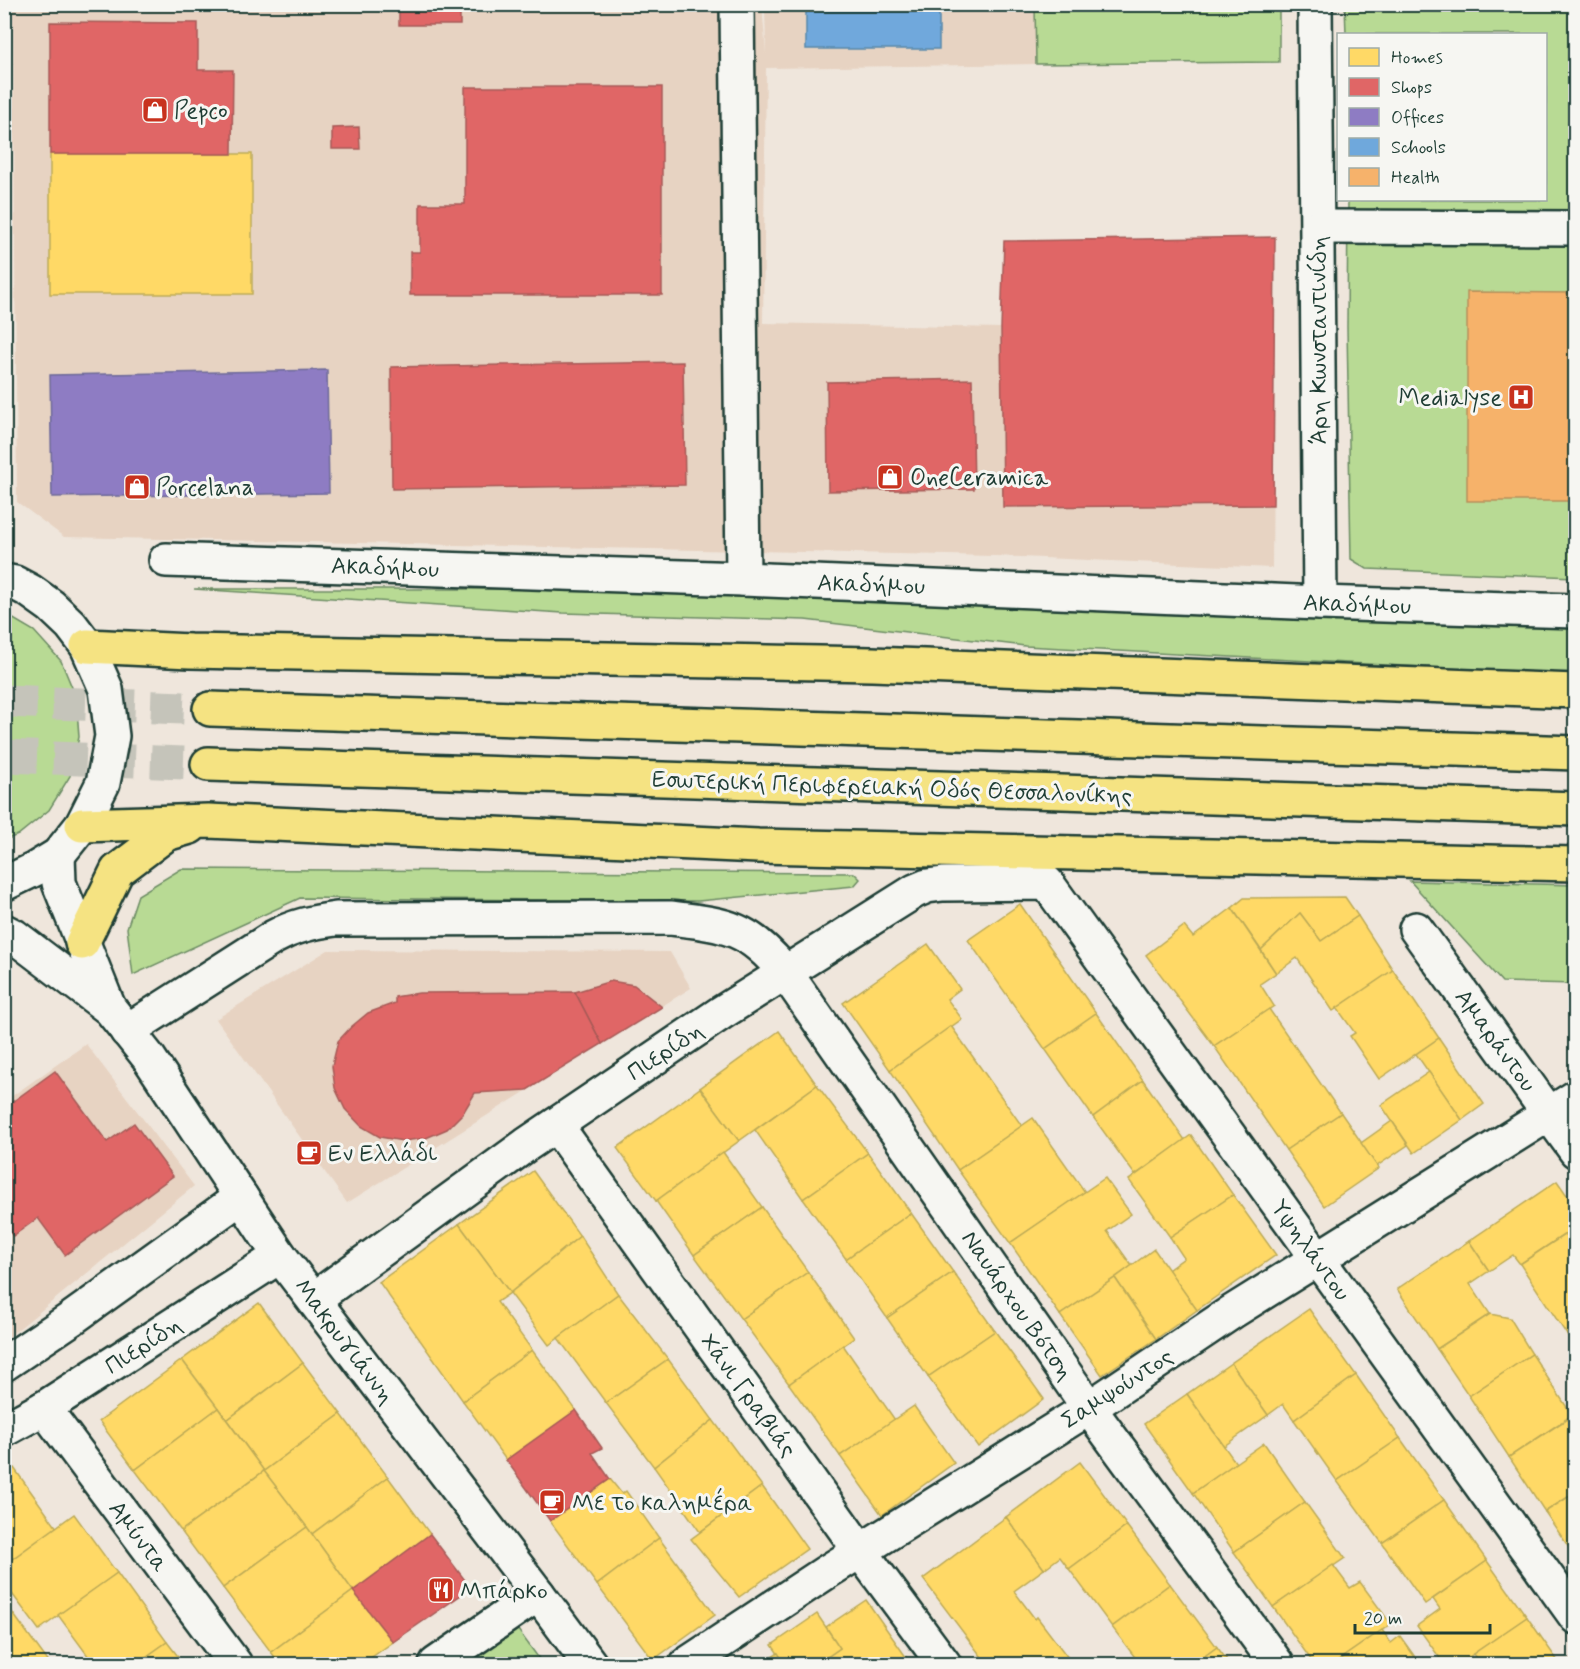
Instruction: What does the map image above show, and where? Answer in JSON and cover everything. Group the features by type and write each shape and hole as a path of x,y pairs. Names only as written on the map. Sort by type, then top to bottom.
{"highway":[{"path":"87,646 190,651 872,664 1575,691"},
{"path":"210,709 1575,753"},
{"name":"Εσωτερική Περιφερειακή Οδός Θεσσαλονίκης","path":"208,764 1575,809"},
{"path":"82,825 208,821 758,846 1575,864"},
{"path":"82,943 117,871 166,834 208,821"}],"street":[{"path":"737,4 743,579"},
{"name":"Άρη Κωνσταντινίδη","path":"1315,4 1320,603"},
{"path":"1318,227 1575,228"},
{"name":"Ακαδήμου","path":"166,560 743,579 1320,603 1575,611"},
{"path":"4,884 36,869 58,855 82,825 104,783 112,736 106,689 87,646 71,625 51,606 8,572"},
{"name":"Μακρυγιάννη","path":"58,855 59,883 82,943 118,1020"},
{"name":"Πιερίδη","path":"314,1299 556,1125 721,1013 915,891 927,886 943,884 1047,883"},
{"name":"Υψηλάντου","path":"1047,883 1575,1617"},
{"name":"Ναυάρχου Βότση","path":"118,1020 288,930 311,922 336,919 670,918 710,922 742,933 771,955 784,972 1089,1408 1277,1665"},
{"name":"Αμαράντου","path":"1416,929 1562,1106 1575,1151"},
{"name":"Μακρυγιάννη","path":"4,931 14,936 118,1020 149,1058 280,1256 538,1593 590,1665"},
{"name":"Σαμψούντος","path":"687,1665 825,1573 1089,1408 1232,1312 1562,1106"},
{"name":"Χάνι Γραβιάς","path":"556,1125 944,1665"},
{"path":"4,1364 71,1319 241,1197"},
{"name":"Πιερίδη","path":"4,1430 44,1408 280,1256"},
{"name":"Αμύντα","path":"44,1408 235,1665"},
{"path":"436,1665 538,1593"}],"shaded area":[{"path":"13,5 762,5 766,53 765,5 1035,5 1036,64 766,68 763,323 1001,328 1004,241 1275,237 1272,568 995,556 64,537 17,502"},
{"path":"328,950 670,952 691,988 347,1203 216,1019"},
{"path":"86,1044 194,1186 5,1340 5,1101"}],"green space":[{"path":"1035,5 1279,5 1279,62 1036,64"},
{"path":"1345,5 1575,5 1575,577 1367,569 1351,559 1347,327 1348,201 1547,201 1547,33 1346,33"},
{"path":"194,589 533,589 1575,627 1575,675 1025,646 805,620 563,613"},
{"path":"5,614 34,631 61,661 76,697 79,737 70,776 49,810 18,835 5,840"},
{"path":"181,869 854,873 860,879 854,886 698,901 300,898 133,975 127,928 138,895"},
{"path":"1410,881 1575,885 1575,984 1502,982"},
{"path":"518,1630 543,1664 469,1664"}],"building: Homes":[{"path":"50,154 252,154 252,294 50,294"},
{"path":"1345,897 1358,916 1321,941 1300,913 1261,950 1232,908 1244,898"},
{"path":"1020,904 1096,1013 1045,1049 968,940"},
{"path":"1232,908 1276,973 1260,984 1274,1006 1214,1046 1146,955 1184,926 1193,937"},
{"path":"1300,913 1321,941 1358,916 1393,970 1333,1011 1297,958 1276,973 1261,950"},
{"path":"928,944 960,989 947,999 962,1019 890,1070 843,1003"},
{"path":"1393,970 1439,1038 1379,1079 1350,1036 1355,1033 1337,1008"},
{"path":"1269,1009 1341,1113 1286,1150 1214,1046"},
{"path":"1096,1013 1143,1080 1093,1117 1045,1049"},
{"path":"951,1026 1022,1126 958,1170 890,1070"},
{"path":"779,1031 817,1085 739,1141 700,1088"},
{"path":"1439,1038 1484,1104 1462,1120 1416,1054"},
{"path":"1429,1072 1462,1120 1414,1153 1381,1105"},
{"path":"1143,1080 1185,1140 1135,1175 1093,1117"},
{"path":"817,1085 868,1153 803,1199 755,1130"},
{"path":"700,1088 739,1141 656,1201 617,1148"},
{"path":"1341,1113 1379,1168 1324,1206 1286,1150"},
{"path":"1033,1118 1085,1192 1010,1243 958,1170"},
{"path":"1392,1121 1408,1145 1377,1166 1361,1143"},
{"path":"1191,1135 1233,1195 1170,1237 1129,1180"},
{"path":"723,1152 762,1207 694,1255 656,1201"},
{"path":"868,1153 911,1213 846,1259 803,1199"},
{"path":"533,1171 580,1236 510,1293 459,1224"},
{"path":"1105,1178 1131,1214 1107,1231 1132,1266 1060,1315 1010,1243"},
{"path":"1557,1181 1576,1208 1576,1227 1520,1264 1513,1255 1489,1271 1469,1241"},
{"path":"1233,1195 1276,1255 1197,1310 1168,1270 1184,1258 1170,1237"},
{"path":"762,1207 808,1272 741,1319 694,1255"},
{"path":"911,1213 953,1272 887,1318 846,1259"},
{"path":"459,1224 510,1293 497,1302 532,1350 463,1401 379,1282"},
{"path":"1576,1227 1576,1329 1567,1335 1520,1264"},
{"path":"580,1236 618,1294 549,1345 510,1293"},
{"path":"1469,1241 1489,1271 1470,1284 1490,1314 1437,1349 1397,1289"},
{"path":"1154,1249 1197,1310 1156,1339 1115,1278"},
{"path":"808,1272 854,1338 789,1384 741,1319"},
{"path":"953,1272 995,1331 928,1377 887,1318"},
{"path":"1115,1278 1156,1339 1102,1375 1060,1315"},
{"path":"618,1294 668,1359 606,1403 558,1338"},
{"path":"259,1303 303,1363 227,1420 182,1360"},
{"path":"1309,1309 1356,1375 1294,1420 1283,1404 1268,1415 1231,1363"},
{"path":"1490,1314 1510,1318 1532,1354 1469,1396 1437,1349"},
{"path":"1576,1329 1576,1348 1567,1335"},
{"path":"995,1331 1044,1399 978,1447 928,1377"},
{"path":"843,1345 895,1420 840,1456 789,1384"},
{"path":"532,1350 576,1410 506,1460 463,1401"},
{"path":"1532,1354 1572,1415 1509,1457 1469,1396"},
{"path":"668,1359 713,1420 654,1467 606,1403"},
{"path":"182,1360 218,1408 135,1470 99,1421"},
{"path":"303,1363 341,1414 264,1471 227,1420"},
{"path":"1231,1363 1268,1415 1224,1446 1187,1394"},
{"path":"1356,1375 1400,1438 1337,1481 1294,1420"},
{"path":"1187,1394 1236,1463 1193,1493 1144,1424"},
{"path":"914,1406 954,1463 882,1515 840,1456"},
{"path":"218,1408 264,1471 181,1531 135,1470"},
{"path":"341,1414 388,1477 312,1534 264,1471"},
{"path":"1567,1419 1576,1431 1576,1492 1545,1512 1509,1457"},
{"path":"713,1420 762,1486 700,1532 654,1467"},
{"path":"1400,1438 1444,1500 1382,1543 1337,1481"},
{"path":"1264,1443 1305,1502 1234,1552 1193,1493"},
{"path":"1080,1462 1127,1526 1069,1569 1060,1557 1044,1569 1006,1517"},
{"path":"14,1468 57,1528 4,1565 4,1475"},
{"path":"264,1471 307,1527 223,1588 181,1531"},
{"path":"388,1477 430,1534 353,1591 312,1534"},
{"path":"610,1479 622,1494 626,1491 659,1538 597,1585 550,1521"},
{"path":"762,1486 807,1549 739,1597 691,1539"},
{"path":"1576,1492 1576,1558 1545,1512"},
{"path":"1444,1500 1487,1561 1425,1604 1382,1543"},
{"path":"1305,1502 1345,1558 1273,1607 1234,1552"},
{"path":"74,1514 117,1573 39,1630 4,1583 4,1565"},
{"path":"1006,1517 1044,1569 1014,1591 1069,1659 1062,1664 987,1664 923,1579"},
{"path":"1127,1526 1170,1584 1112,1627 1069,1569"},
{"path":"307,1527 353,1591 271,1652 223,1588"},
{"path":"659,1538 715,1615 653,1660 597,1585"},
{"path":"1487,1561 1527,1617 1459,1664 1444,1664 1417,1626 1440,1609 1433,1599"},
{"path":"1333,1565 1350,1588 1360,1582 1391,1624 1333,1664 1314,1664 1273,1607"},
{"path":"117,1573 167,1642 136,1664 94,1664 58,1615"},
{"path":"1170,1584 1217,1647 1194,1664 1140,1664 1112,1627"},
{"path":"353,1591 393,1642 362,1664 280,1664 271,1652"},
{"path":"866,1600 911,1664 822,1664 820,1662 840,1648 826,1627"},
{"path":"6,1604 50,1664 4,1664 4,1605"},
{"path":"817,1614 840,1648 820,1662 822,1664 785,1664 772,1645"},
{"path":"1527,1617 1560,1664 1480,1664 1473,1654"},
{"path":"1382,1630 1391,1643 1400,1636 1420,1664 1333,1664"},
{"path":"167,1642 184,1664 136,1664"},
{"path":"1217,1647 1230,1664 1194,1664"},
{"path":"778,1653 785,1664 762,1664"}],"building: Shops":[{"path":"399,4 460,4 460,25 399,25"},
{"path":"50,22 198,23 198,70 233,70 232,154 50,154"},
{"path":"465,87 662,87 662,295 410,295 410,252 420,252 420,204 465,204"},
{"path":"359,127 360,149 332,149 332,128"},
{"path":"1275,237 1273,505 1003,507 1001,328 1004,241"},
{"path":"683,362 685,485 392,489 391,367"},
{"path":"972,379 974,489 828,491 827,382"},
{"path":"611,981 634,985 662,1007 602,1044 575,992"},
{"path":"575,992 602,1044 527,1090 475,1093 463,1113 447,1129 426,1138 403,1141 380,1137 361,1126 345,1109 335,1088 332,1066 338,1041 368,1013 395,1003 395,997 419,993"},
{"path":"55,1071 107,1142 134,1123 173,1176 65,1255 38,1218 13,1236 4,1224 4,1108"},
{"path":"576,1410 602,1448 592,1453 610,1479 550,1521 506,1460"},
{"path":"430,1534 471,1588 393,1642 353,1591"}],"building: Offices":[{"path":"327,370 329,493 52,497 50,375"}],"building: Schools":[{"path":"806,4 939,4 939,49 806,49"}],"building: Health":[{"name":"Medialyse","path":"1467,292 1576,293 1576,501 1467,501"}],"tunnel":[{"path":"4,701 210,709"},
{"path":"4,756 208,764"}],"place":[{"name":"Pepco","path":"155,110"},
{"name":"Medialyse","path":"1521,397"},
{"name":"OneCeramica","path":"890,477"},
{"name":"Porcelana","path":"137,487"},
{"name":"Εν Ελλάδι","path":"309,1153"},
{"name":"Με το καλημέρα","path":"552,1502"},
{"name":"Μπάρκο","path":"441,1590"}]}
